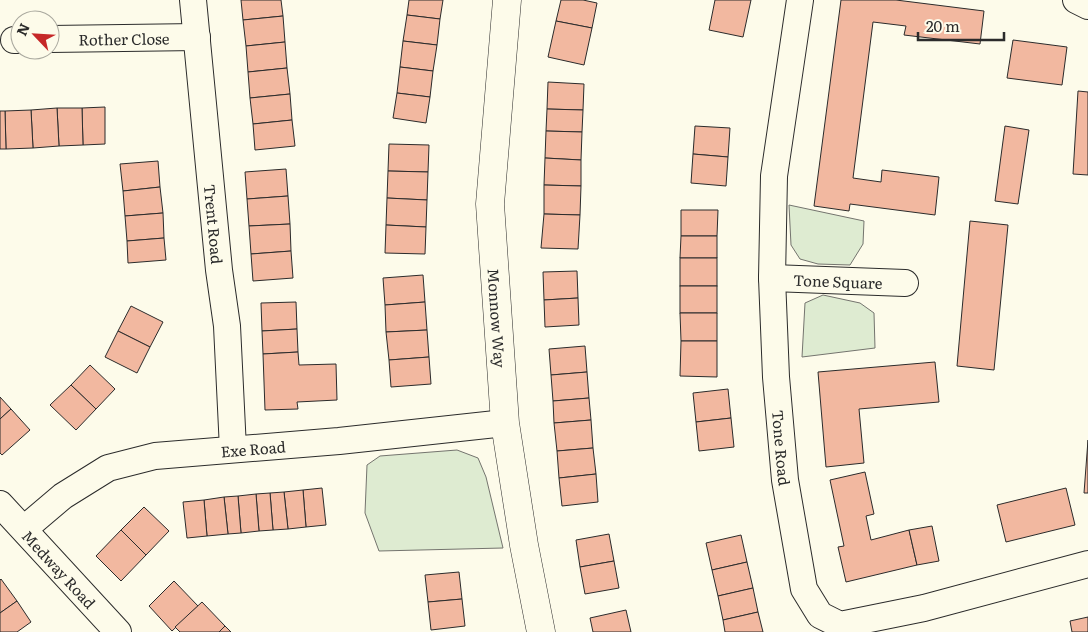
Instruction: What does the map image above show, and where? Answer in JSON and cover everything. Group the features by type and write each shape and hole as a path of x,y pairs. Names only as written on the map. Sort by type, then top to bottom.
{"street":[{"name":"Trent Road","path":"194,0 227,326 233,449"},
{"name":"Monnow Way","path":"507,0 490,204 505,423 524,545 541,632"},
{"name":"Tone Road","path":"800,0 774,176 772,278 776,377 785,480 804,589 820,614 840,625 869,621 1088,564"},
{"path":"1076,0 1088,6"},
{"name":"Rother Close","path":"60,39 197,36"},
{"name":"Tone Square","path":"772,278 905,283"},
{"name":"Exe Road","path":"24,529 63,496 108,468 155,456 339,441 505,423"},
{"name":"Medway Road","path":"0,504 118,632"}],"green space":[{"path":"789,205 864,221 863,244 850,265 818,264 800,259 791,245"},
{"path":"823,295 860,303 874,313 875,348 802,357 805,303"},
{"path":"457,450 478,458 486,477 503,548 379,551 365,513 367,465 380,456"}],"building":[{"path":"241,0 281,0 283,16 243,20"},
{"path":"409,0 443,0 440,19 407,15"},
{"path":"561,0 583,0 597,3 592,28 556,21"},
{"path":"715,0 751,0 743,37 709,30"},
{"path":"841,0 896,0 984,11 980,44 904,35 906,26 873,22 853,178 881,182 882,170 939,177 935,215 850,204 849,211 814,206"},
{"path":"407,15 440,19 437,45 403,41"},
{"path":"283,16 285,42 246,46 243,20"},
{"path":"556,21 592,28 584,65 548,57"},
{"path":"1013,40 1067,47 1062,85 1007,78"},
{"path":"403,41 437,45 433,71 400,67"},
{"path":"285,42 287,68 248,72 246,46"},
{"path":"400,67 433,71 430,97 397,93"},
{"path":"287,68 290,94 250,98 248,72"},
{"path":"548,82 584,84 583,110 547,109"},
{"path":"1078,91 1088,92 1088,175 1073,174"},
{"path":"397,93 430,97 426,123 393,118"},
{"path":"290,94 292,120 253,124 250,98"},
{"path":"105,107 105,144 83,145 82,108"},
{"path":"57,108 82,108 83,145 59,146"},
{"path":"57,108 59,146 33,148 31,110"},
{"path":"547,109 583,110 582,132 546,131"},
{"path":"31,110 33,148 6,149 5,111"},
{"path":"0,111 5,111 6,149 0,149"},
{"path":"292,120 295,146 255,150 253,124"},
{"path":"695,126 730,128 728,157 693,154"},
{"path":"1005,126 1029,130 1018,204 995,201"},
{"path":"546,131 582,132 581,160 545,158"},
{"path":"389,144 429,145 428,172 388,171"},
{"path":"693,154 728,157 726,186 691,183"},
{"path":"545,158 581,160 581,186 544,185"},
{"path":"158,161 160,187 123,191 120,164"},
{"path":"286,169 288,196 247,199 245,172"},
{"path":"388,171 428,172 427,200 387,198"},
{"path":"544,185 581,186 580,215 544,214"},
{"path":"160,187 163,213 125,216 123,191"},
{"path":"288,196 290,224 249,226 247,199"},
{"path":"387,198 427,200 426,227 386,225"},
{"path":"681,210 718,210 717,236 681,236"},
{"path":"163,213 164,238 127,241 125,216"},
{"path":"544,214 580,215 578,249 541,248"},
{"path":"970,221 1008,225 994,370 957,366"},
{"path":"290,224 291,251 251,254 249,226"},
{"path":"386,225 426,227 425,254 385,253"},
{"path":"681,236 717,236 717,258 680,258"},
{"path":"164,238 166,260 128,263 127,241"},
{"path":"291,251 293,278 253,281 251,254"},
{"path":"680,258 717,258 717,286 680,286"},
{"path":"577,271 578,298 544,300 543,272"},
{"path":"423,275 425,302 385,305 383,278"},
{"path":"680,286 717,286 717,313 680,313"},
{"path":"578,298 579,325 545,327 544,300"},
{"path":"296,302 297,329 262,331 261,303"},
{"path":"425,302 427,330 386,332 385,305"},
{"path":"131,306 163,322 150,347 118,331"},
{"path":"680,313 717,313 717,341 681,341"},
{"path":"297,329 298,352 263,354 262,331"},
{"path":"427,330 429,357 389,360 386,332"},
{"path":"118,331 150,347 137,373 105,357"},
{"path":"681,341 717,341 717,377 680,376"},
{"path":"585,346 587,372 551,375 549,349"},
{"path":"298,352 299,365 336,364 337,400 297,402 298,409 265,410 263,354"},
{"path":"429,357 431,384 391,387 389,360"},
{"path":"935,362 939,402 859,409 864,463 826,467 818,372"},
{"path":"90,365 115,389 96,409 71,385"},
{"path":"587,372 589,398 553,401 551,375"},
{"path":"71,385 96,409 76,430 50,405"},
{"path":"728,389 731,418 696,422 693,393"},
{"path":"0,397 11,409 0,419"},
{"path":"589,398 591,420 554,423 553,401"},
{"path":"11,409 30,430 2,455 0,453 0,419"},
{"path":"731,418 734,447 699,451 696,422"},
{"path":"591,420 593,448 557,451 554,423"},
{"path":"1088,440 1088,493 1084,493"},
{"path":"593,448 596,474 559,478 557,451"},
{"path":"865,472 874,514 866,516 871,540 909,530 917,565 846,582 838,547 844,546 830,480"},
{"path":"596,474 598,502 562,506 559,478"},
{"path":"322,488 326,525 306,527 303,490"},
{"path":"1066,488 1075,525 1006,542 997,505"},
{"path":"303,490 306,527 288,529 284,492"},
{"path":"284,492 288,529 273,530 270,493"},
{"path":"270,493 273,530 259,531 256,494"},
{"path":"256,494 259,531 241,533 238,496"},
{"path":"238,496 241,533 228,534 224,497"},
{"path":"224,497 228,534 207,536 204,500"},
{"path":"204,500 207,536 187,538 183,502"},
{"path":"144,507 169,531 146,555 121,530"},
{"path":"932,526 939,561 917,565 909,530"},
{"path":"121,530 146,555 121,581 96,556"},
{"path":"609,534 614,561 580,567 576,540"},
{"path":"741,535 747,562 712,570 706,543"},
{"path":"614,561 619,588 585,594 580,567"},
{"path":"747,562 753,588 718,596 712,570"},
{"path":"459,572 462,599 428,602 425,575"},
{"path":"0,580 17,601 0,613"},
{"path":"174,581 198,606 172,631 149,606"},
{"path":"753,588 758,612 723,620 718,596"},
{"path":"462,599 465,626 431,630 428,602"},
{"path":"17,601 31,622 17,632 0,632 0,613"},
{"path":"202,602 225,626 219,632 180,632 175,627"},
{"path":"626,610 631,632 593,632 590,618"},
{"path":"758,612 763,632 725,632 723,620"},
{"path":"1088,617 1088,632 1072,632 1070,621"},
{"path":"225,626 231,632 219,632"}]}
